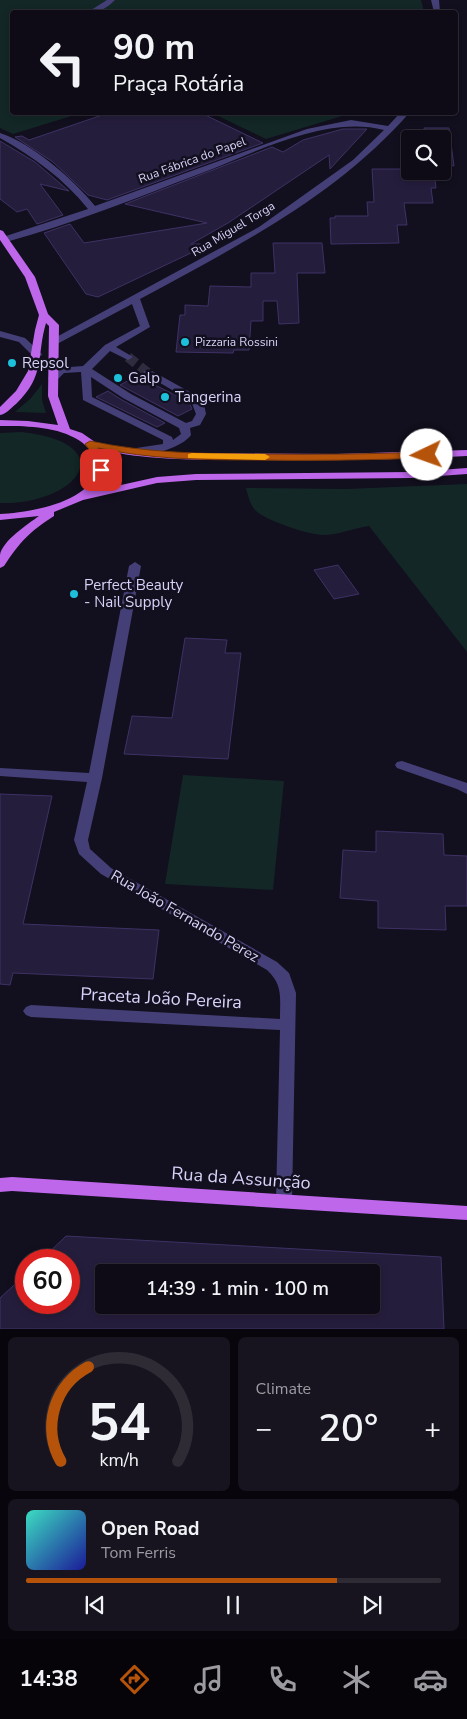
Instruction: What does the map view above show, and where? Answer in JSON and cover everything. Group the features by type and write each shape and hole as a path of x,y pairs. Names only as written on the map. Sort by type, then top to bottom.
{"main road":[{"path":"3,236 30,277 44,315 54,325 54,403 65,430"},
{"path":"0,412 28,384 37,354 38,329 44,315"},
{"path":"0,423 26,422 51,426 65,430 90,444 127,452 209,457 334,458 467,453"},
{"path":"0,564 13,542 28,528 81,496 94,484 101,470 99,456 90,444"},
{"path":"81,496 148,482 196,477 401,475 467,471"},
{"path":"0,517 37,514 60,507"},
{"name":"Rua da Assunção","path":"4,1182 467,1213"}],"street":[{"path":"96,10 105,6 111,0"},
{"name":"Rua Miguel Torga","path":"54,342 262,229 356,162 403,115"},
{"name":"Rua Fábrica do Papel","path":"3,236 94,210 269,145 319,130 346,123 361,122 390,129"},
{"path":"0,135 41,158 59,172 80,191 94,210"},
{"path":"134,298 145,327 109,347 86,369 87,398 168,439 168,445"},
{"path":"0,334 22,340 37,354"},
{"path":"109,347 128,357"},
{"path":"53,378 61,370 86,369 127,396 180,424 186,426 196,423 201,414 199,404 195,399 148,373"},
{"path":"118,414 127,396"},
{"path":"134,422 142,404"},
{"path":"150,430 158,413"},
{"path":"127,452 168,445 183,438 186,435 186,430 180,424"},
{"path":"0,772 95,778 134,566"},
{"path":"402,765 462,786 467,790"},
{"name":"Rua João Fernando Perez","path":"95,778 81,840 84,851 106,871 272,966 284,976 288,993 284,1201"},
{"name":"Praceta João Pereira","path":"31,1012 288,1026"}],"green space":[{"path":"0,0 421,0 424,10 10,10 10,115 75,115 13,134 0,128"},
{"path":"216,115 345,115 266,139"},
{"path":"42,384 42,400 46,413 15,412 31,398"},
{"path":"22,432 53,439 72,448 80,460 78,473 68,485 50,494 27,501 0,503 0,433"},
{"path":"467,484 467,652 369,526 323,535 298,530 267,518 255,510 250,503 246,488 346,489"},
{"path":"183,775 284,781 273,890 165,884"}],"building":[{"path":"102,115 205,115 263,143 107,200 88,195 53,162 15,137 22,136 29,140"},
{"path":"424,128 449,128 449,130 424,130"},
{"path":"343,129 367,129 330,169 329,155 228,223 191,244 210,244 98,297 86,294 44,233 70,224 84,243 207,223 125,204 272,147 283,152 303,140"},
{"path":"0,141 35,162 69,191 40,184 63,215 37,224 27,209 17,212 0,199"},
{"path":"451,143 454,166 451,165"},
{"path":"372,169 401,169 401,180 435,180 436,188 431,188 433,203 404,203 407,225 397,225 399,243 331,244 330,218 335,218 335,216 368,216 367,202 374,202"},
{"path":"273,243 322,243 325,273 297,273 299,323 279,324 277,301 263,301 263,321 251,321 249,350 234,350 233,353 176,352 180,315 185,315 185,305 208,306 210,286 251,287 251,273 275,273"},
{"name":"Tangerina","path":"137,376 189,402 192,409 178,416 120,385"},
{"path":"108,391 165,423 157,427 96,397"},
{"path":"338,565 359,594 334,599 314,570"},
{"path":"185,638 227,640 225,653 241,653 228,759 124,754 132,716 172,718"},
{"path":"0,794 52,796 23,924 159,930 153,979 13,973 10,985 0,984"},
{"path":"376,831 443,834 444,855 467,856 467,906 445,906 446,930 378,928 378,901 340,898 343,850 376,852"},
{"path":"66,1236 441,1257 444,1329 0,1329 0,1298 15,1284 15,1314 80,1314 80,1249 52,1249"}],"tunnel":[{"path":"128,357 148,373"}],"slow traffic":[{"path":"192,456 265,457"}],"place":[{"name":"Pizzaria Rossini","path":"185,342"},
{"name":"Repsol","path":"12,363"},
{"name":"Galp","path":"118,378"},
{"name":"Tangerina","path":"165,397"},
{"name":"Perfect Beauty - Nail Supply","path":"74,594"}],"route":[{"path":"101,470 99,456 90,444 127,452 209,457 334,458 427,455"}]}
